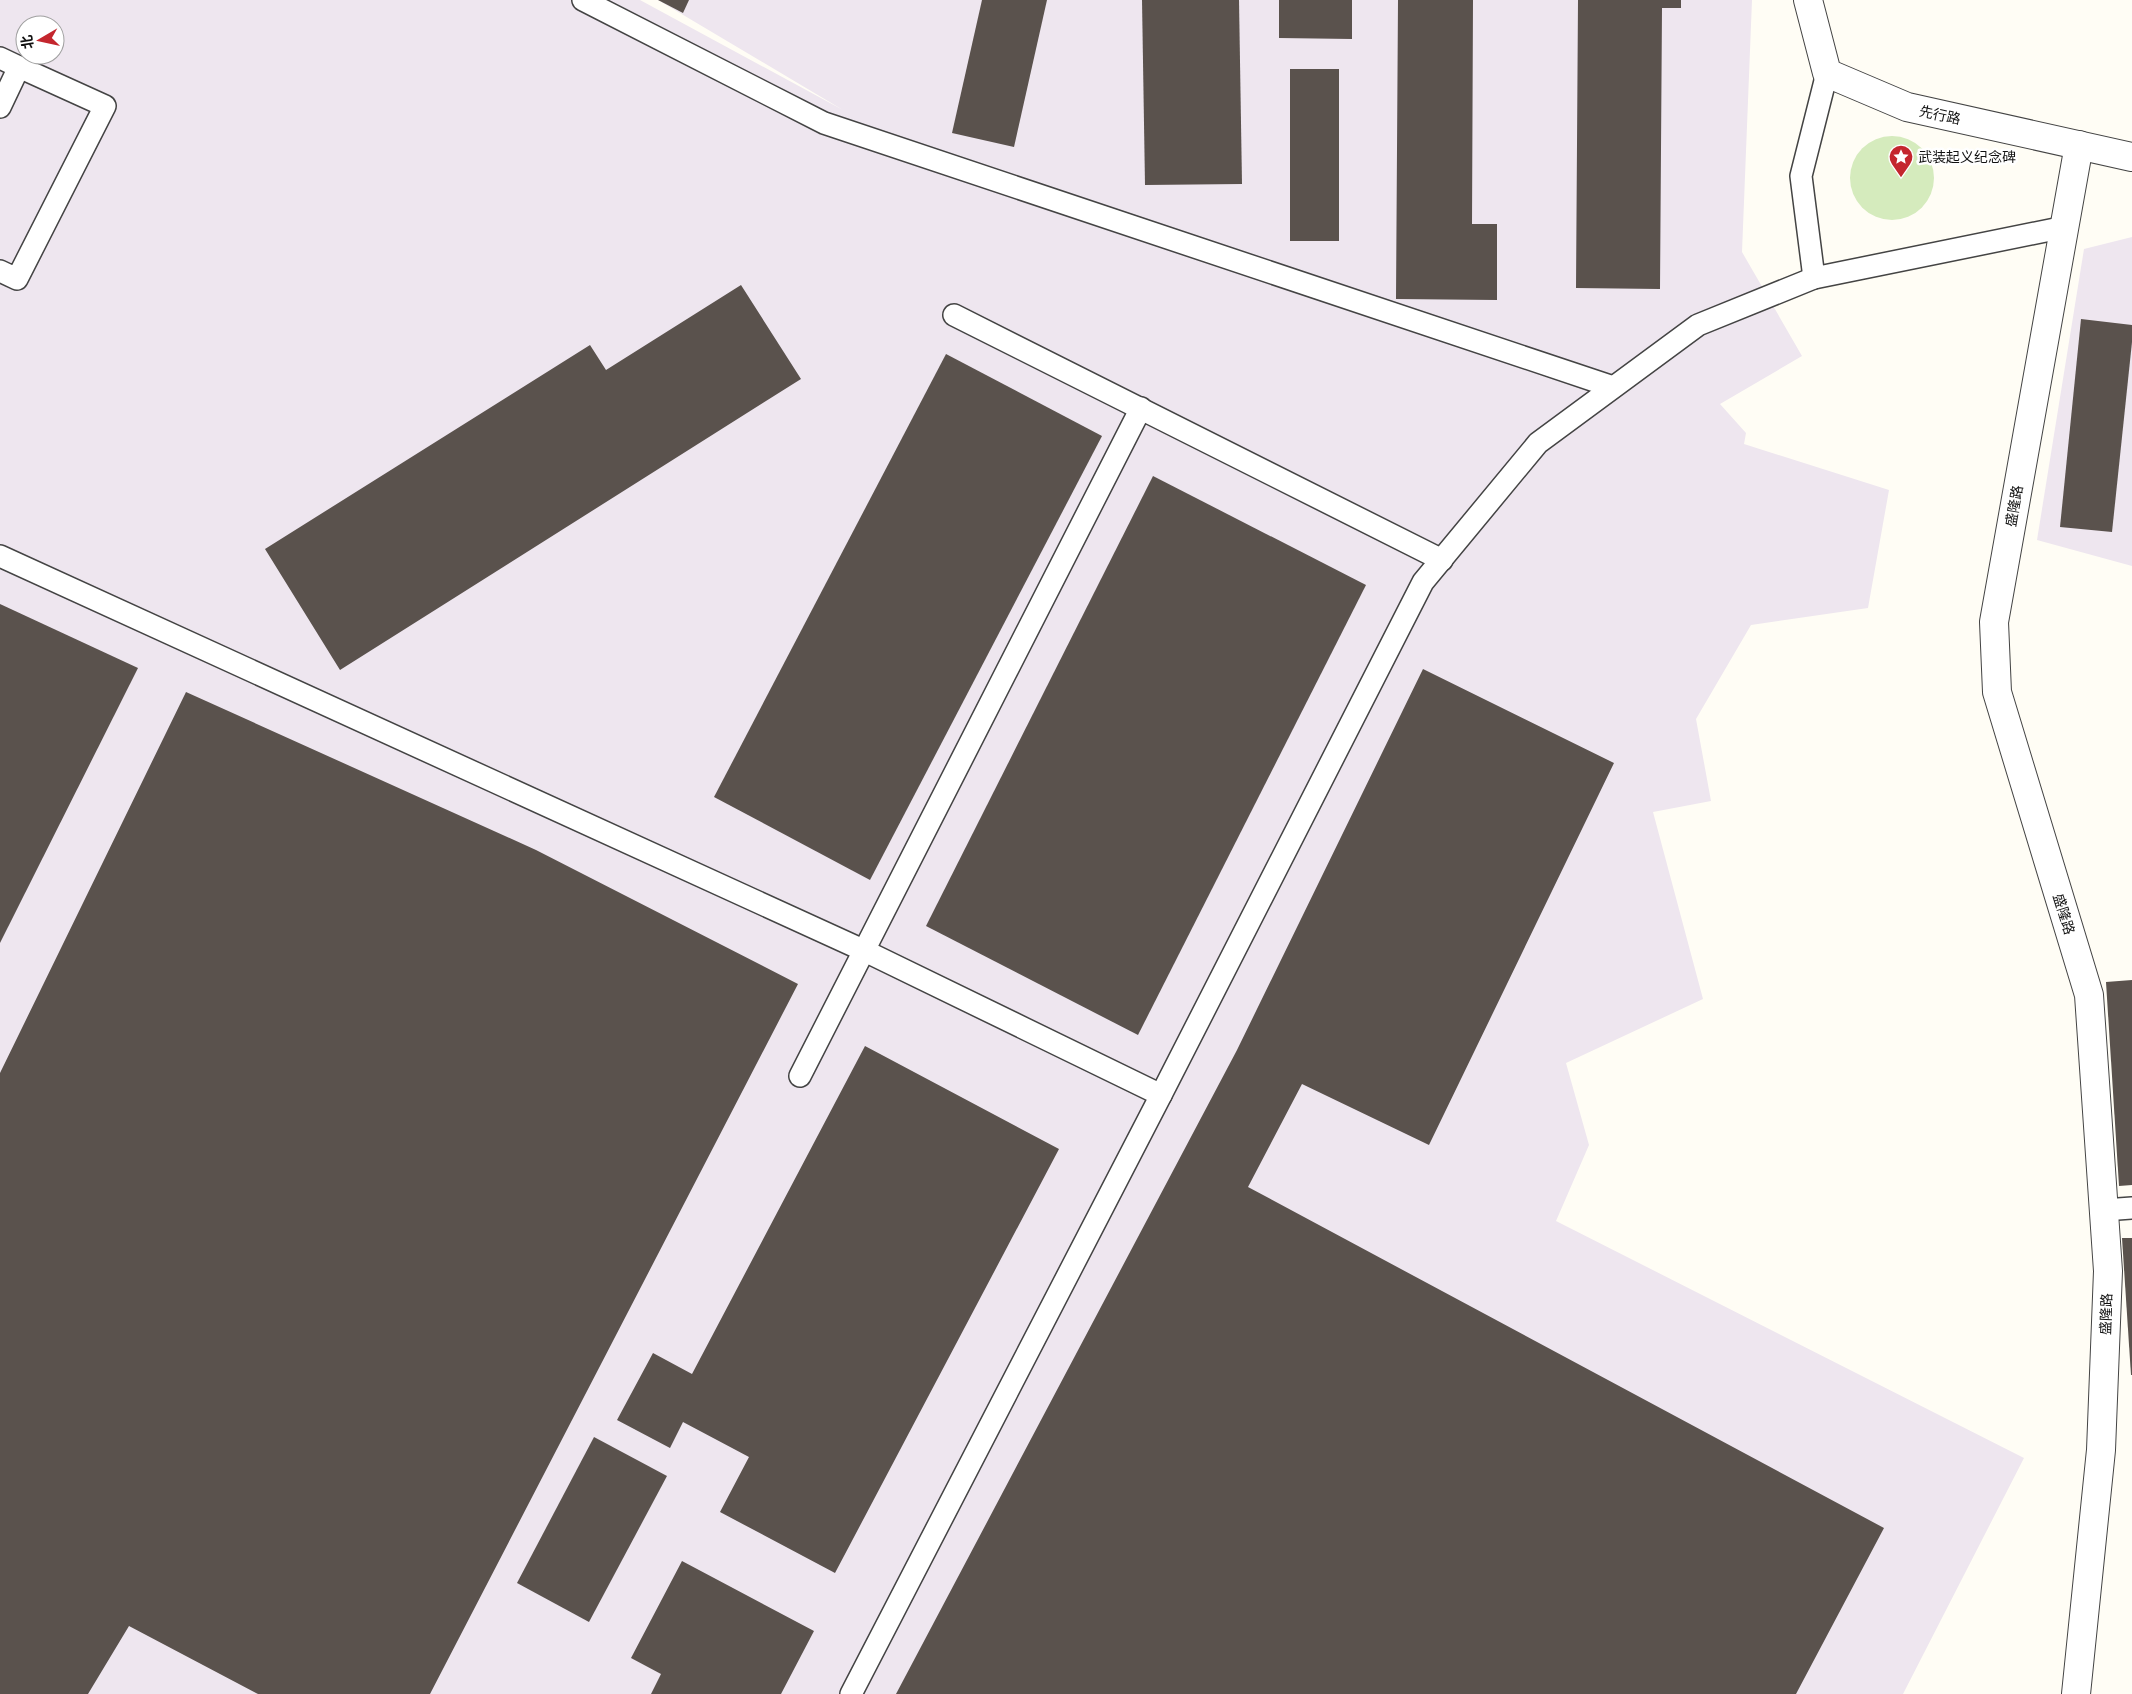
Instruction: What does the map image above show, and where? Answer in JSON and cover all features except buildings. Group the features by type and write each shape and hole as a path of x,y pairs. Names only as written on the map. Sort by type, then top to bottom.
{"street":[{"path":"1808,0 1827,73"},
{"name":"先行路","path":"1827,73 1907,108 2132,156"},
{"name":"盛隆路","path":"2076,1694 2100,1450 2108,1271 2089,995 1997,692 1994,622 2079,145"}],"lane":[{"path":"583,0 824,123 1613,387"},
{"path":"0,107 9,63 105,106 16,279 0,271"},
{"path":"1814,278 1801,176 1827,73"},
{"path":"851,1694 1161,1095 1423,582 1538,443 1698,325 1814,278 2064,226"},
{"path":"954,315 1442,560"},
{"path":"800,1076 1141,408"},
{"path":"0,556 865,951 1161,1095"},
{"path":"2104,1210 2132,1208"}],"shaded area":[{"path":"0,0 640,0 843,110 658,0 1752,0 1742,252 1802,356 1720,404 1746,433 1744,444 1889,490 1868,608 1751,625 1696,719 1711,801 1653,812 1703,999 1566,1063 1589,1145 1556,1221 2024,1458 1903,1694 0,1694"},
{"path":"2132,237 2132,566 2037,540 2084,249"}],"green space":[{"path":"1892,136 1908,139 1922,148 1931,162 1934,178 1931,194 1922,208 1908,217 1892,220 1876,217 1862,208 1853,194 1850,178 1853,162 1862,148 1876,139"}],"place":[{"name":"武装起义纪念碑","path":"1901,178"}]}
